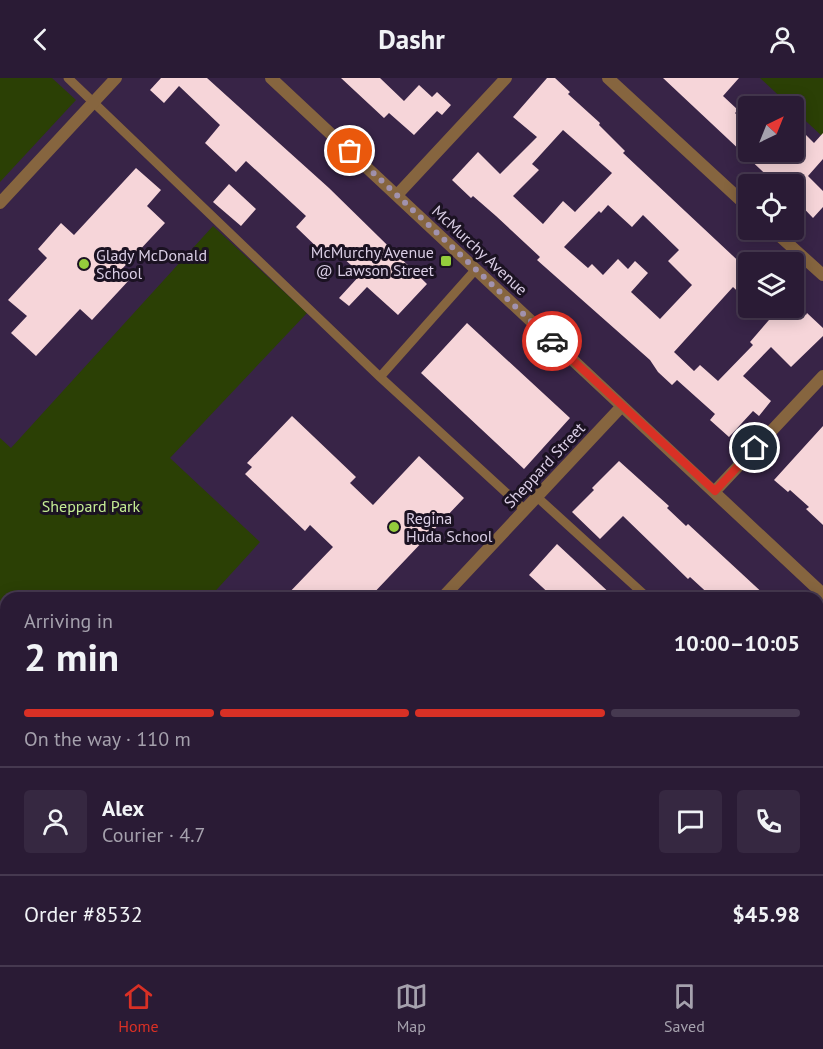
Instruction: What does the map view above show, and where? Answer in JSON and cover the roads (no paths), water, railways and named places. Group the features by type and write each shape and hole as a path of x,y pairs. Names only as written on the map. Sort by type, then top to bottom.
{"street":[{"path":"0,203 116,78"},
{"name":"McMurchy Avenue","path":"271,78 821,592"},
{"path":"397,195 506,78"},
{"path":"608,78 738,198"},
{"path":"784,240 823,275"},
{"path":"715,491 823,376"},
{"name":"Sheppard Street","path":"448,592 622,406"}],"lane":[{"path":"68,78 380,376 525,510"},
{"path":"380,376 476,269"},
{"path":"537,496 638,592"}],"place":[{"name":"McMurchy Avenue @ Lawson Street","path":"446,261"},
{"name":"Glady McDonald School","path":"84,264"},
{"name":"Regina Huda School","path":"394,527"}],"park label":[{"name":"Sheppard Park","path":"91,506"}]}
